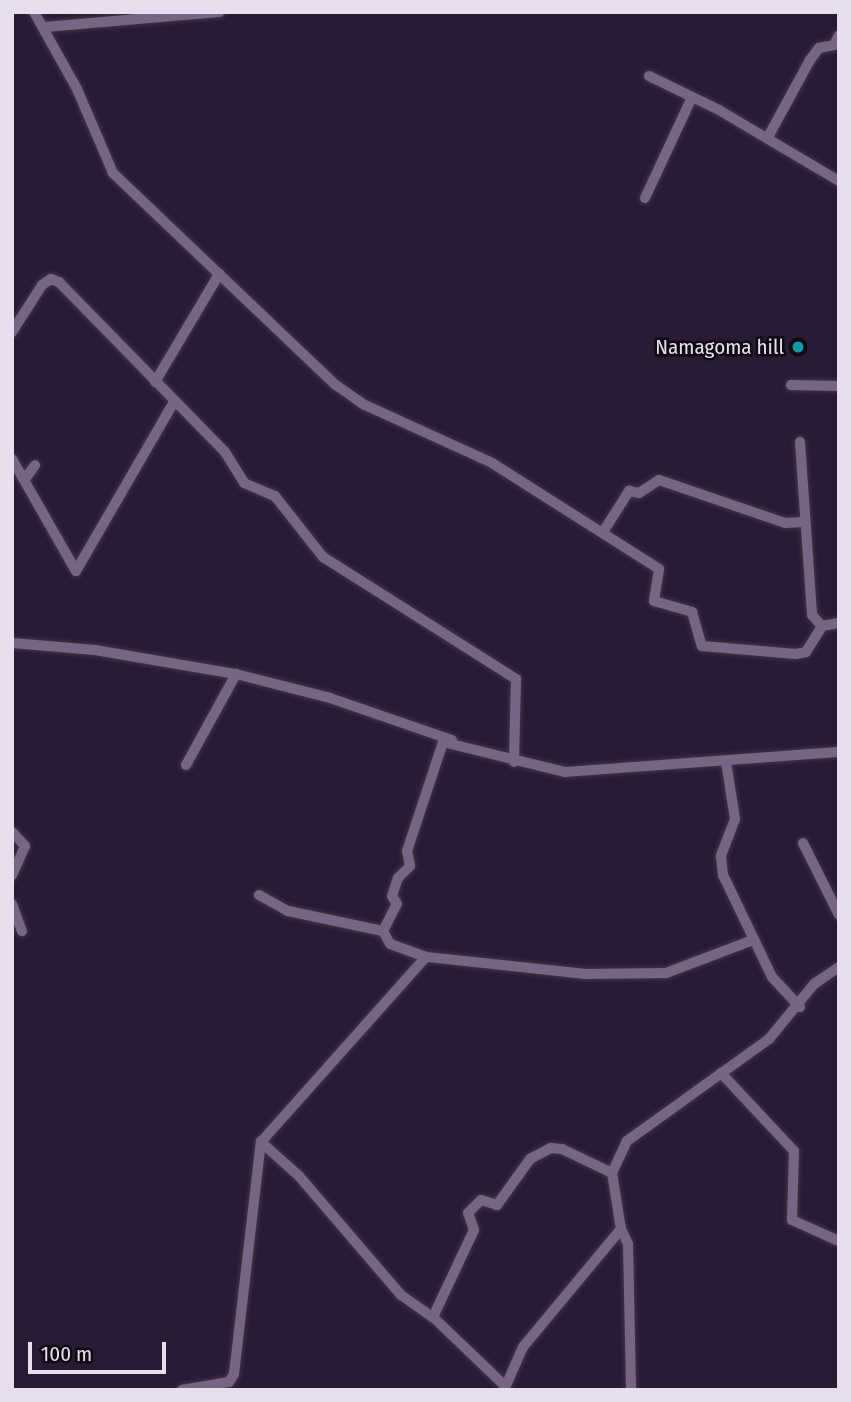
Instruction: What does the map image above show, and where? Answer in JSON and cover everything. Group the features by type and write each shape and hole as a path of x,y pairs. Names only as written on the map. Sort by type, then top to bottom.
{"street":[{"path":"34,12 44,27 113,173 274,326 365,405 492,463 659,569 653,601 692,612 698,639 708,648 806,652 822,626 839,623"},
{"path":"44,27 219,12"},
{"path":"768,137 810,60 819,48 834,45 839,35"},
{"path":"649,76 768,137 839,181"},
{"path":"645,198 692,97"},
{"path":"155,382 219,274"},
{"path":"12,332 42,285 55,280 225,452 244,483 275,496 323,557 516,679 514,762"},
{"path":"791,385 839,386"},
{"path":"12,459 76,570 174,402"},
{"path":"800,442 812,615 822,626"},
{"path":"25,480 36,465"},
{"path":"603,532 629,491 639,494 659,480 785,523 804,522"},
{"path":"12,643 95,650 236,674 415,724 483,752"},
{"path":"186,765 236,674"},
{"path":"383,931 397,904 392,896 398,878 410,866 407,851 436,752 447,741 514,762 565,772 839,752"},
{"path":"726,762 735,819 721,856 723,875 772,977 800,1007"},
{"path":"12,832 25,846 12,875"},
{"path":"803,843 839,915"},
{"path":"259,895 288,911 383,931 390,944 426,957 586,974 666,973 752,940"},
{"path":"12,904 22,931"},
{"path":"182,1390 229,1382 234,1374 261,1142 426,957"},
{"path":"631,1390 628,1244 621,1229 612,1173 627,1141 769,1039 800,1007 814,984 839,967"},
{"path":"721,1073 794,1151 792,1220 839,1241"},
{"path":"261,1142 299,1176 401,1295 433,1317 504,1388 523,1347 621,1229"},
{"path":"433,1317 474,1230 468,1213 481,1200 497,1205 530,1159 562,1149 612,1173"}],"place":[{"name":"Namagoma hill","path":"798,347"}]}
